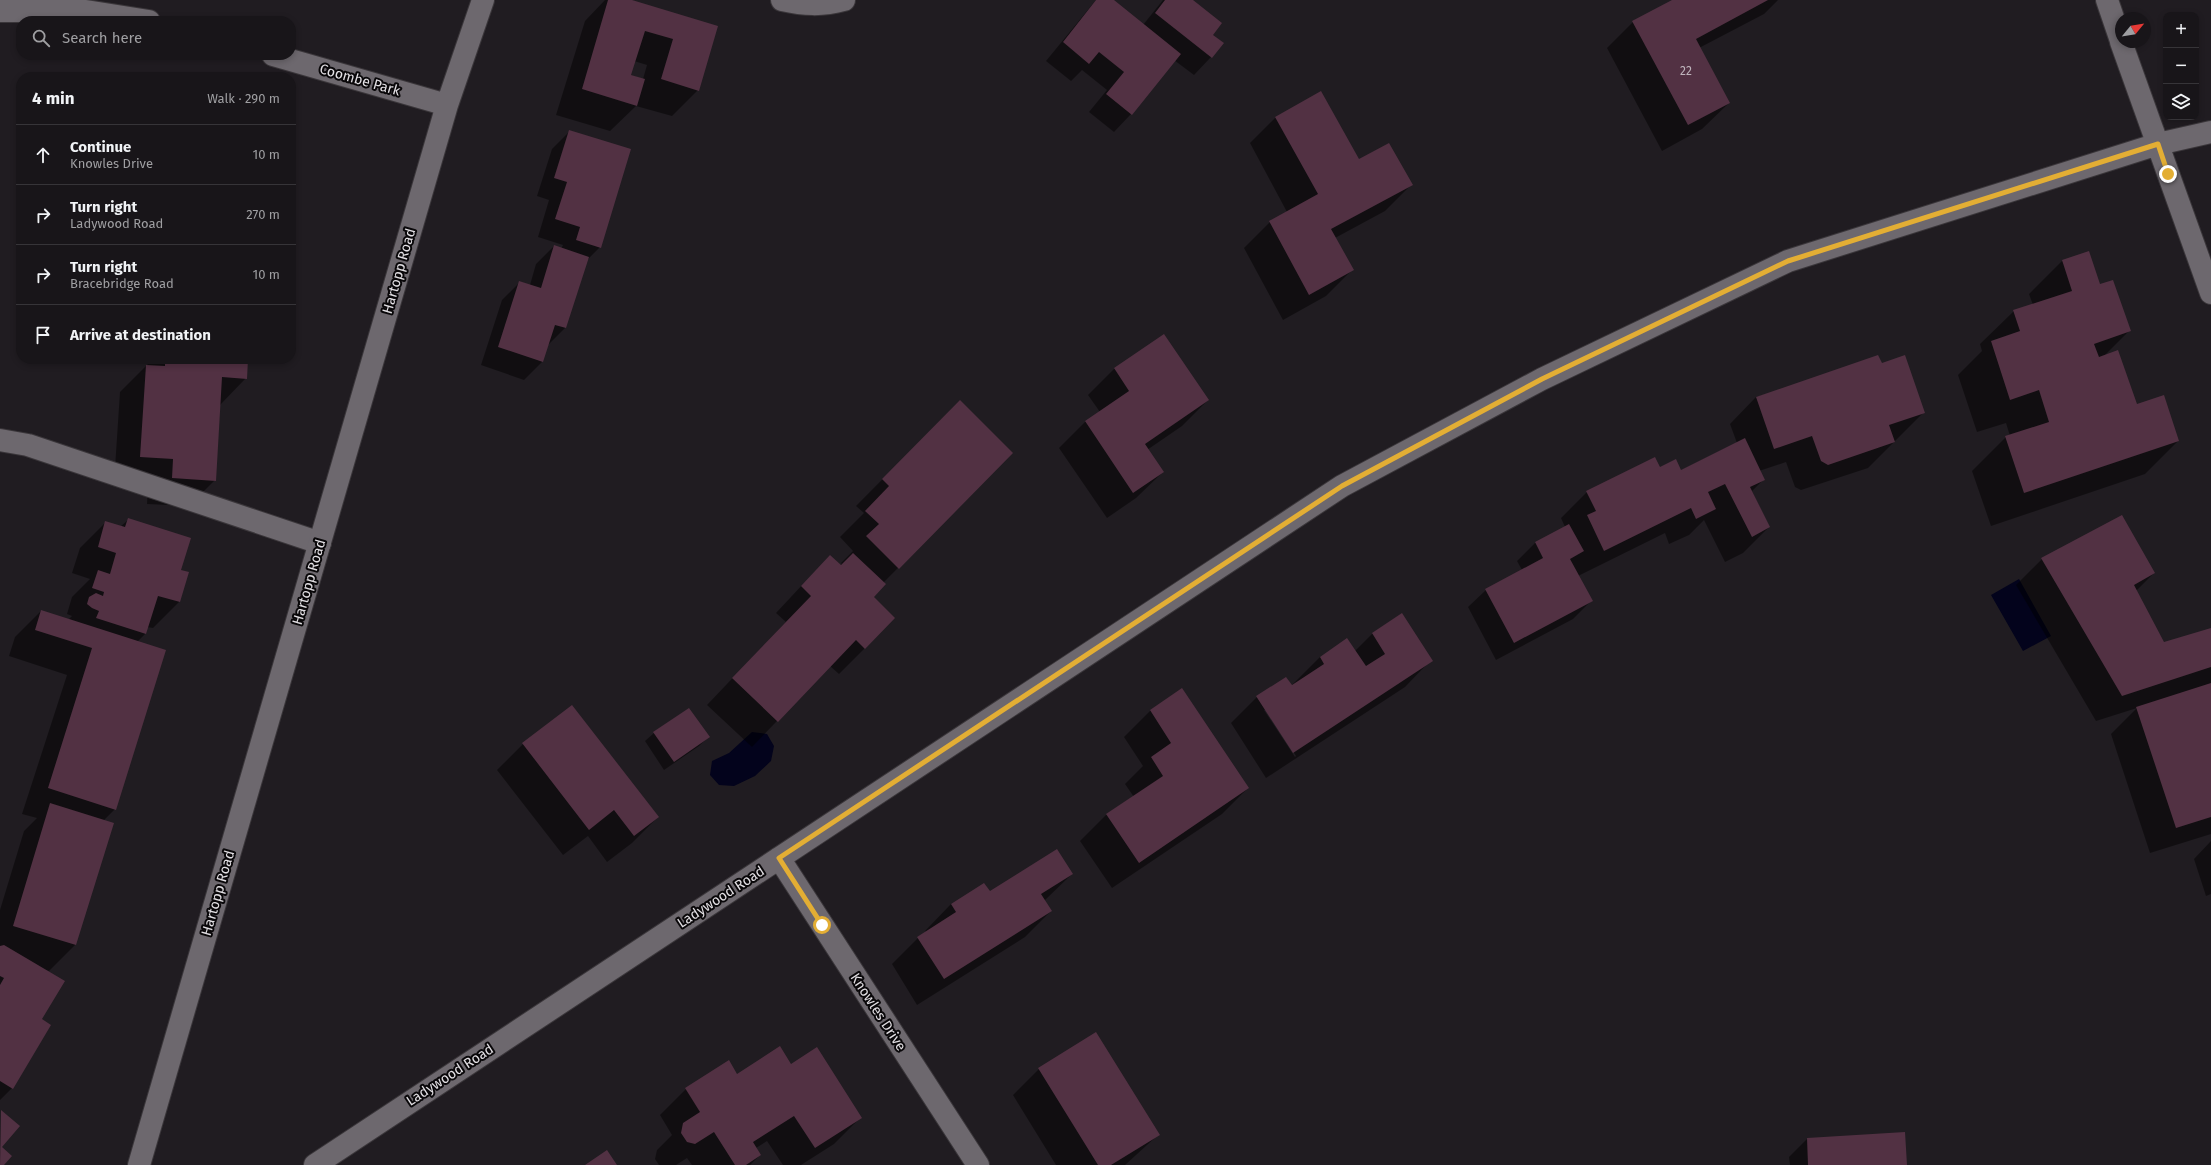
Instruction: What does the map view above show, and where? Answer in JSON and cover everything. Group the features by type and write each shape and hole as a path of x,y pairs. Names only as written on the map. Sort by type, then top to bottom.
{"street":[{"name":"Hartopp Road","path":"139,1165 447,105 483,0"},
{"path":"782,0 802,5 826,4 844,0"},
{"path":"2107,0 2115,23"},
{"path":"0,11 86,11 118,16"},
{"path":"2124,48 2211,293"},
{"name":"Coombe Park","path":"290,60 447,105"},
{"name":"Ladywood Road","path":"315,1165 1342,486 1542,379 1788,261 2158,144 2211,132"},
{"path":"0,440 28,445 320,543"},
{"name":"Knowles Drive","path":"779,858 978,1165"}],"water":[{"path":"2019,579 2051,636 2023,651 1991,595"},
{"path":"752,732 767,734 774,746 771,761 755,776 734,786 719,785 710,775 712,761 729,753"}],"building":[{"path":"608,0 632,0 718,26 699,91 661,79 673,39 645,31 631,75 645,79 637,106 582,89"},
{"path":"1096,0 1114,0 1181,54 1132,115 1106,94 1124,72 1099,52 1089,64 1063,42"},
{"path":"1165,0 1193,0 1222,23 1213,35 1224,43 1212,58 1155,13"},
{"path":"1672,0 1768,0 1696,39 1730,103 1688,125 1632,21"},
{"path":"1321,91 1359,159 1389,143 1413,185 1331,229 1354,270 1309,295 1269,221 1318,194 1275,117"},
{"path":"569,130 631,149 601,248 576,240 580,227 555,219 567,182 554,178"},
{"path":"554,245 589,257 566,328 555,325 543,362 498,347 519,281 541,288"},
{"path":"2089,251 2100,284 2113,280 2131,331 2094,344 2099,357 2118,350 2137,404 2164,395 2179,441 2024,493 2005,436 2049,422 2039,390 2010,400 1991,341 2020,331 2013,310 2072,291 2062,260"},
{"path":"1164,334 1209,400 1145,444 1164,472 1133,493 1085,421 1129,391 1114,368"},
{"path":"1878,355 1882,363 1905,355 1925,413 1889,425 1895,442 1828,465 1821,461 1812,436 1774,449 1756,397"},
{"path":"165,364 248,364 247,379 222,377 216,481 172,478 173,459 140,457 146,365 165,366"},
{"path":"960,400 1013,453 899,569 866,536 879,524 865,511 889,486 882,479"},
{"path":"1745,438 1765,480 1750,487 1770,527 1752,537 1725,484 1708,492 1716,509 1696,519 1691,508 1604,551 1587,515 1596,511 1586,491 1655,457 1660,467 1676,459 1681,470"},
{"path":"2122,515 2155,573 2134,585 2164,642 2211,628 2211,667 2122,696 2041,558"},
{"path":"128,518 191,538 181,570 189,572 180,602 158,596 146,634 96,618 99,611 87,604 89,597 96,593 103,596 104,592 92,588 98,570 110,574 116,553 98,547 105,521 125,527"},
{"path":"1569,524 1584,551 1570,559 1593,601 1514,643 1485,589 1543,558 1535,542"},
{"path":"853,553 886,584 874,597 895,618 865,649 856,640 778,722 732,678 811,596 801,586 830,555 841,565"},
{"path":"41,610 166,650 116,810 48,788 92,648 35,630"},
{"path":"1402,613 1433,661 1293,753 1256,696 1286,677 1292,685 1324,664 1320,657 1347,638 1366,666 1385,654 1372,633"},
{"path":"2211,683 2211,817 2176,828 2136,707"},
{"path":"1182,688 1249,788 1139,863 1106,814 1163,776 1151,757 1171,743 1150,710"},
{"path":"572,705 659,817 634,836 614,810 589,830 522,743"},
{"path":"689,708 710,737 674,762 653,732"},
{"path":"50,803 114,823 76,945 13,926"},
{"path":"1057,849 1073,874 1041,894 1052,911 944,979 917,937 956,912 951,904 984,883 990,891"},
{"path":"4,945 65,981 42,1019 51,1025 13,1089 0,1081 0,985 4,978 0,976 0,946"},
{"path":"1096,1032 1160,1135 1111,1165 1098,1165 1038,1068"},
{"path":"780,1046 791,1064 817,1047 862,1118 815,1148 794,1116 753,1142 761,1155 746,1165 735,1165 714,1132 695,1144 687,1142 681,1133 683,1123 700,1112 685,1088 729,1060 737,1074"},
{"path":"1,1110 20,1126 2,1147 12,1156 4,1165 0,1165"},
{"path":"1905,1132 1907,1165 1808,1165 1807,1138"},
{"path":"607,1150 617,1165 585,1165"}],"route":[{"path":"822,925 779,858 1342,486 1542,379 1788,261 2158,144 2168,174"}]}
